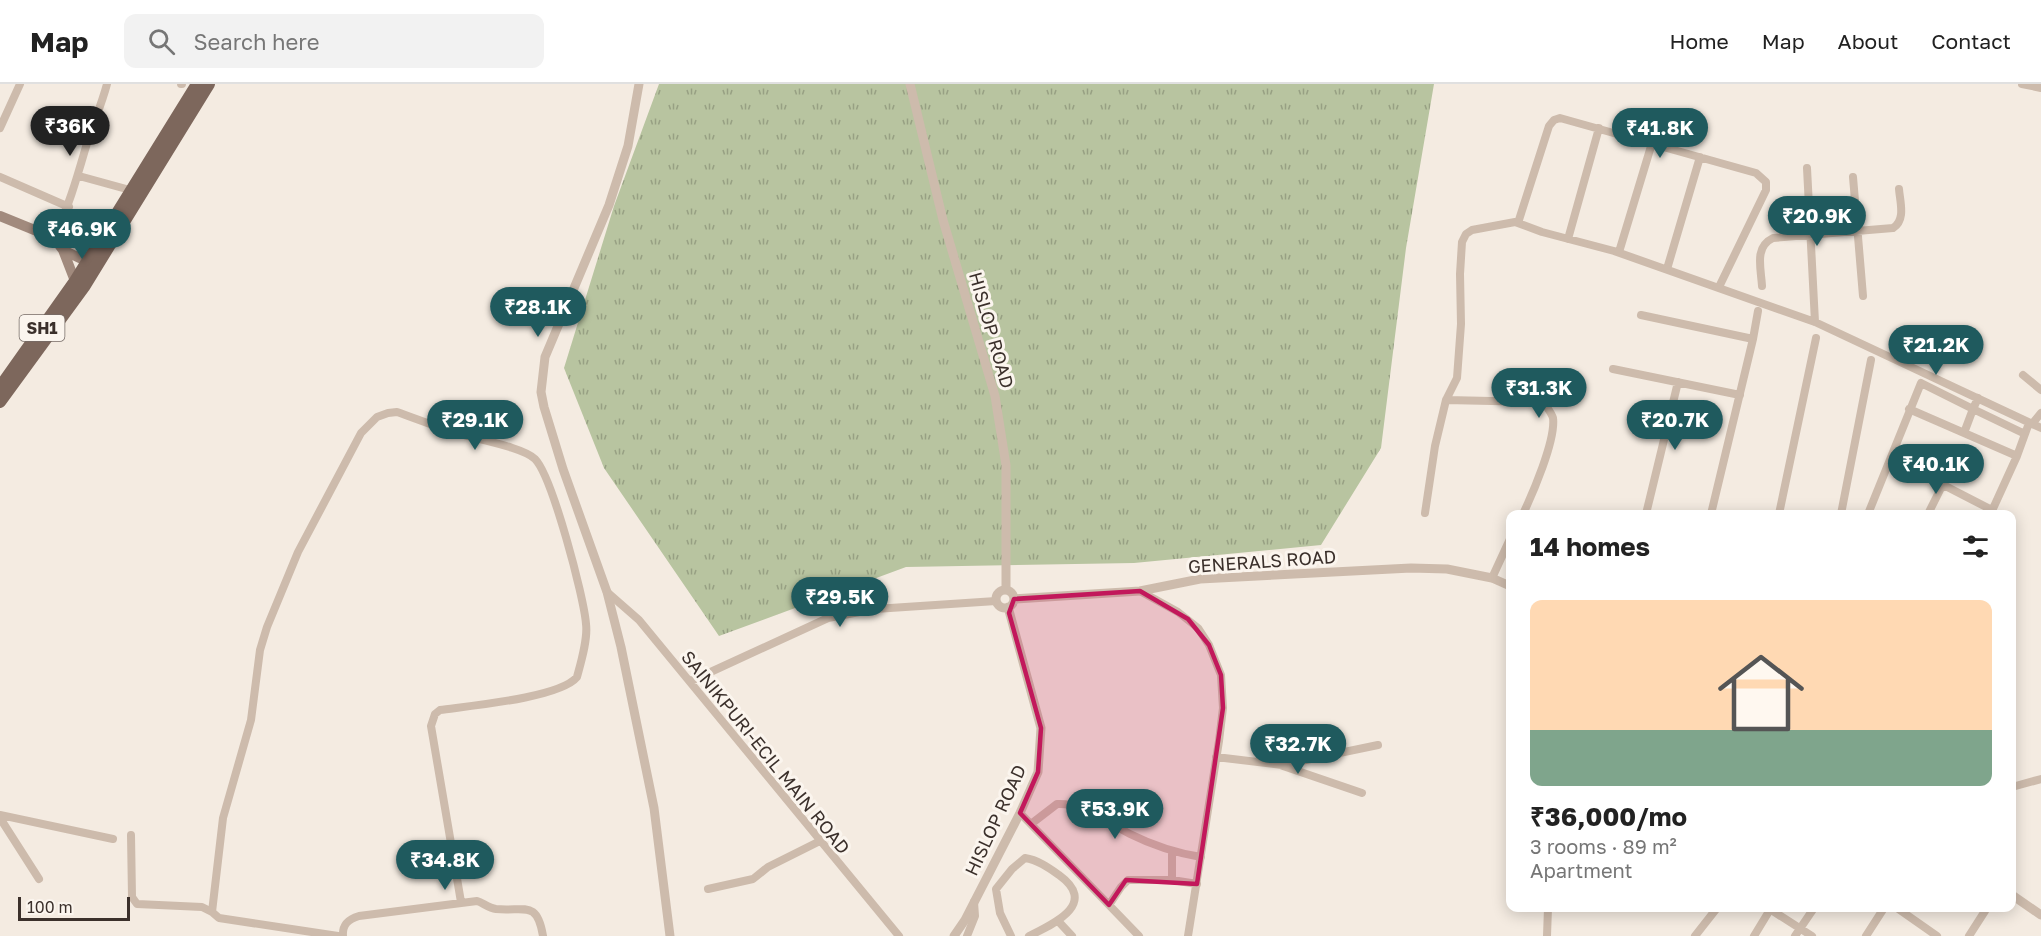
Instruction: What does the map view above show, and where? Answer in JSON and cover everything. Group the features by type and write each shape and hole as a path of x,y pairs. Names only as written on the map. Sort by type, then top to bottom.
{"main road":[{"name":"SH1","path":"0,387 80,284 130,190 197,84"},
{"name":"SH1","path":"91,264 209,84"},
{"path":"0,216 54,238 63,250 80,284 0,402"},
{"path":"63,250 91,264"}],"street":[{"path":"0,128 20,84"},
{"path":"54,238 69,207 85,149 107,84"},
{"path":"639,84 627,146 609,205 545,357 542,392 544,407 571,495 607,592 631,688 654,808 670,936"},
{"name":"HISLOP ROAD","path":"910,84 943,220 994,396 1006,465 1006,590"},
{"path":"2022,84 2041,88"},
{"path":"1518,224 1549,126 1554,120 1560,118 1756,173 1766,182 1766,190 1719,287"},
{"path":"1568,239 1599,128"},
{"path":"1619,252 1652,143"},
{"path":"1667,269 1700,157"},
{"path":"1807,168 1815,322"},
{"path":"79,176 130,190"},
{"path":"0,177 69,207"},
{"path":"1853,177 1863,296"},
{"path":"1762,286 1760,252 1765,242 1773,238 1893,228 1898,225 1901,217 1899,189"},
{"path":"1425,513 1435,446 1446,400 1457,378 1461,324 1462,242 1466,234 1472,230 1518,224 1619,252 1815,322 2041,428"},
{"path":"1712,510 1758,311"},
{"path":"1641,315 1753,339"},
{"path":"1780,510 1816,338"},
{"path":"1842,510 1871,360"},
{"path":"1613,369 1740,395"},
{"path":"2023,375 2041,390"},
{"path":"1648,510 1678,382"},
{"path":"1870,510 1921,383 2025,434"},
{"path":"1964,433 1978,398"},
{"path":"1446,400 1534,402 1546,406 1553,417 1551,431 1536,488 1525,510"},
{"path":"1910,409 2017,456"},
{"path":"212,912 223,818 251,720 260,650 267,627 298,552 361,433 377,417 397,412 459,434 524,452 535,459 551,489 574,568 586,622 586,640 577,677 573,682 564,687 524,698 440,710 435,714 431,726 461,902"},
{"path":"1992,510 2025,434 2041,413"},
{"path":"1891,458 1988,510"},
{"path":"1930,510 1943,484"},
{"path":"1492,578 1506,548"},
{"name":"GENERALS ROAD","path":"1014,599 1140,591 1200,579 1411,568 1447,568 1492,578 1506,584"},
{"path":"1006,590 1014,599 1008,607 1001,607 996,601 998,593 1006,590"},
{"path":"1140,591 1188,619 1198,628 1215,658 1221,675 1223,692 1216,757 1188,936"},
{"name":"SAINIKPURI-ECIL MAIN ROAD","path":"607,592 639,620 691,681 899,936"},
{"path":"691,681 828,618 875,609 996,601"},
{"name":"HISLOP ROAD","path":"954,936 965,920 1020,813 1038,772 1041,728 1008,607"},
{"path":"1282,765 1378,745"},
{"path":"1216,757 1282,765 1362,794"},
{"path":"2016,786 2041,779"},
{"path":"1031,824 1057,804 1076,805 1128,833 1172,851 1201,857"},
{"path":"1020,813 1139,936"},
{"path":"0,817 113,839"},
{"path":"0,817 39,879"},
{"path":"131,835 134,901 142,905 199,907 212,912 219,918 338,936"},
{"path":"708,889 753,879 768,867 820,841"},
{"path":"1172,851 1172,880"},
{"path":"1011,936 1000,913 996,889 1012,868 1025,858 1043,864 1062,877 1074,891 1074,903 1059,922 1029,936"},
{"path":"1109,905 1128,880 1172,880 1197,884"},
{"path":"2016,897 2041,915"},
{"path":"343,936 342,930 347,921 359,916 477,901 495,909 533,912 540,920 543,936"},
{"path":"967,936 975,916 974,901"},
{"path":"1547,936 1548,912"},
{"path":"1695,936 1714,912"},
{"path":"1754,936 1767,912"},
{"path":"1775,912 1812,936"},
{"path":"1795,936 1811,912"},
{"path":"1866,936 1881,912"},
{"path":"1902,912 1933,935"},
{"path":"1969,936 1984,912"},
{"path":"961,936 965,920"},
{"path":"1059,922 1072,936"}],"highlighted area":[{"path":"1140,591 1188,619 1209,645 1221,675 1223,708 1197,884 1126,880 1109,905 1020,813 1038,772 1041,728 1009,613 1014,599"}],"green space":[{"path":"659,84 1434,84 1406,248 1381,448 1321,545 1134,563 906,567 719,636 604,468 564,368 614,206"}]}
